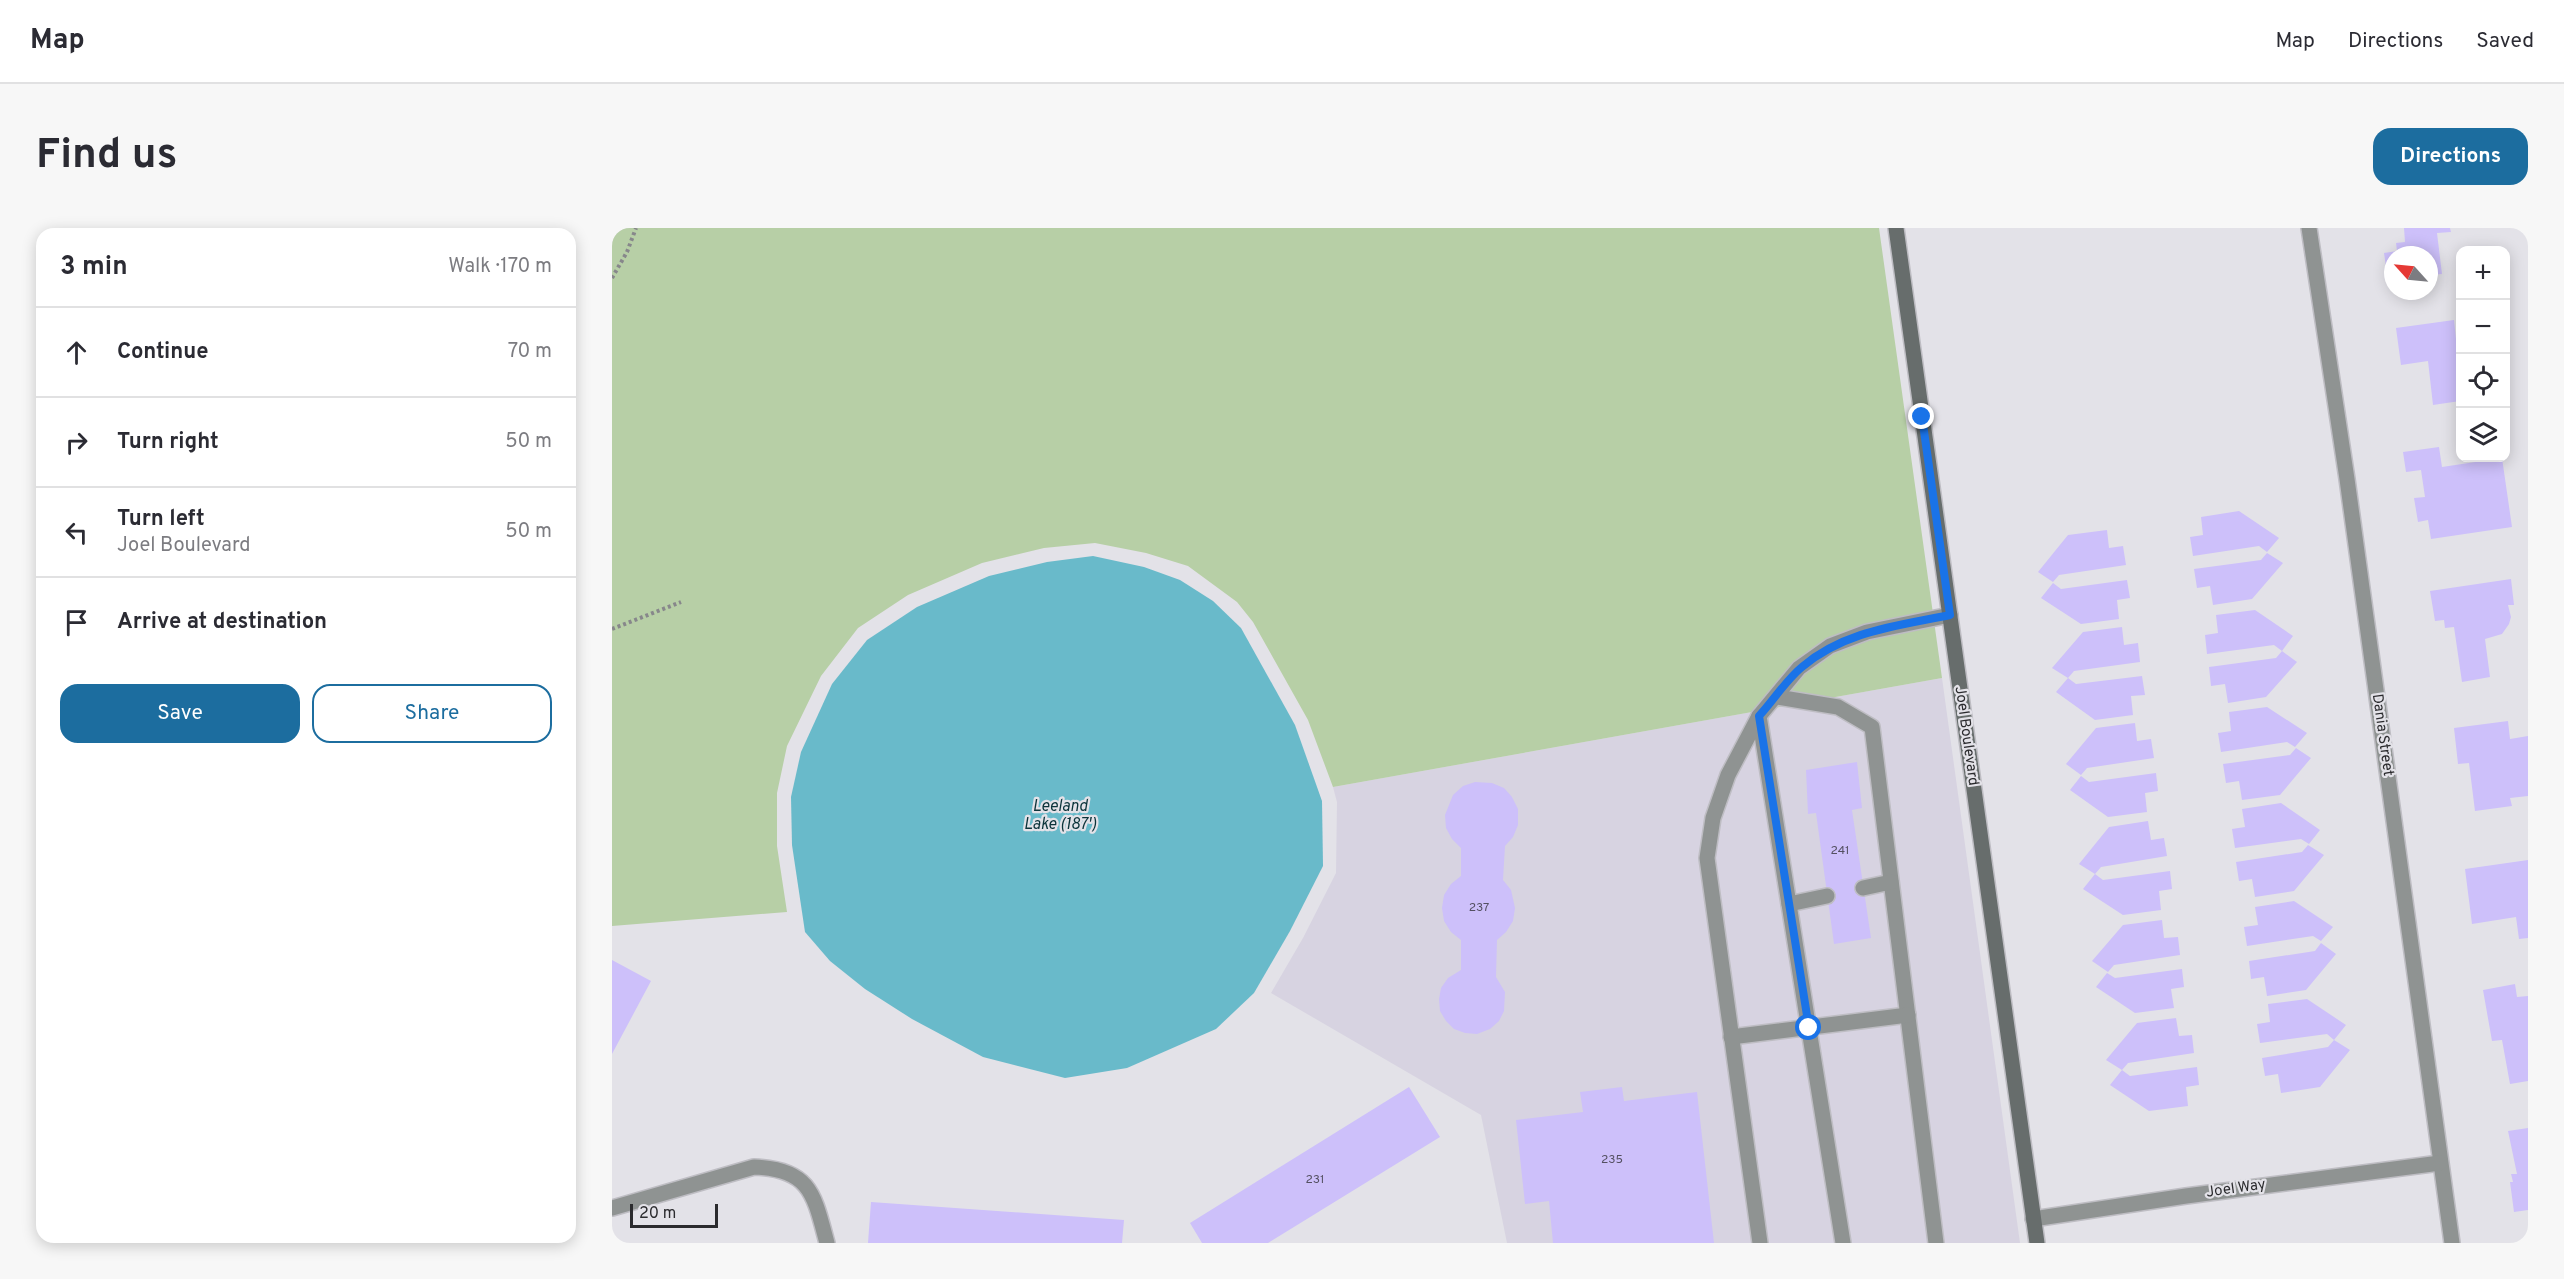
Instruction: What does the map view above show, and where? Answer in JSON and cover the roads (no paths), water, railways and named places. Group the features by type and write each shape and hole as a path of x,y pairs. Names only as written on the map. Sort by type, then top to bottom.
{"main road":[{"name":"Joel Boulevard","path":"1896,228 2037,1243"}],"street":[{"name":"Dania Street","path":"2309,228 2347,479 2452,1243"},
{"path":"1760,1243 1707,858 1713,818 1728,775 1759,716 1800,668 1830,646 1867,632 1950,615"},
{"path":"1777,697 1838,707 1872,727 1936,1243"},
{"path":"1759,716 1843,1243"},
{"path":"1863,888 1891,882"},
{"path":"1789,904 1827,896"},
{"path":"1731,1036 1908,1015"},
{"name":"Joel Way","path":"2033,1219 2186,1196 2440,1163"},
{"path":"612,1208 754,1167 774,1168 798,1176 815,1198 827,1243"}],"water":[{"name":"Leeland Lake (187')","path":"1093,556 1144,567 1180,580 1213,601 1241,628 1295,725 1322,801 1323,866 1290,931 1254,993 1216,1029 1127,1068 1065,1078 983,1057 912,1019 865,989 830,961 805,932 792,845 791,797 801,752 832,684 867,640 917,607 989,576 1047,562"}]}
